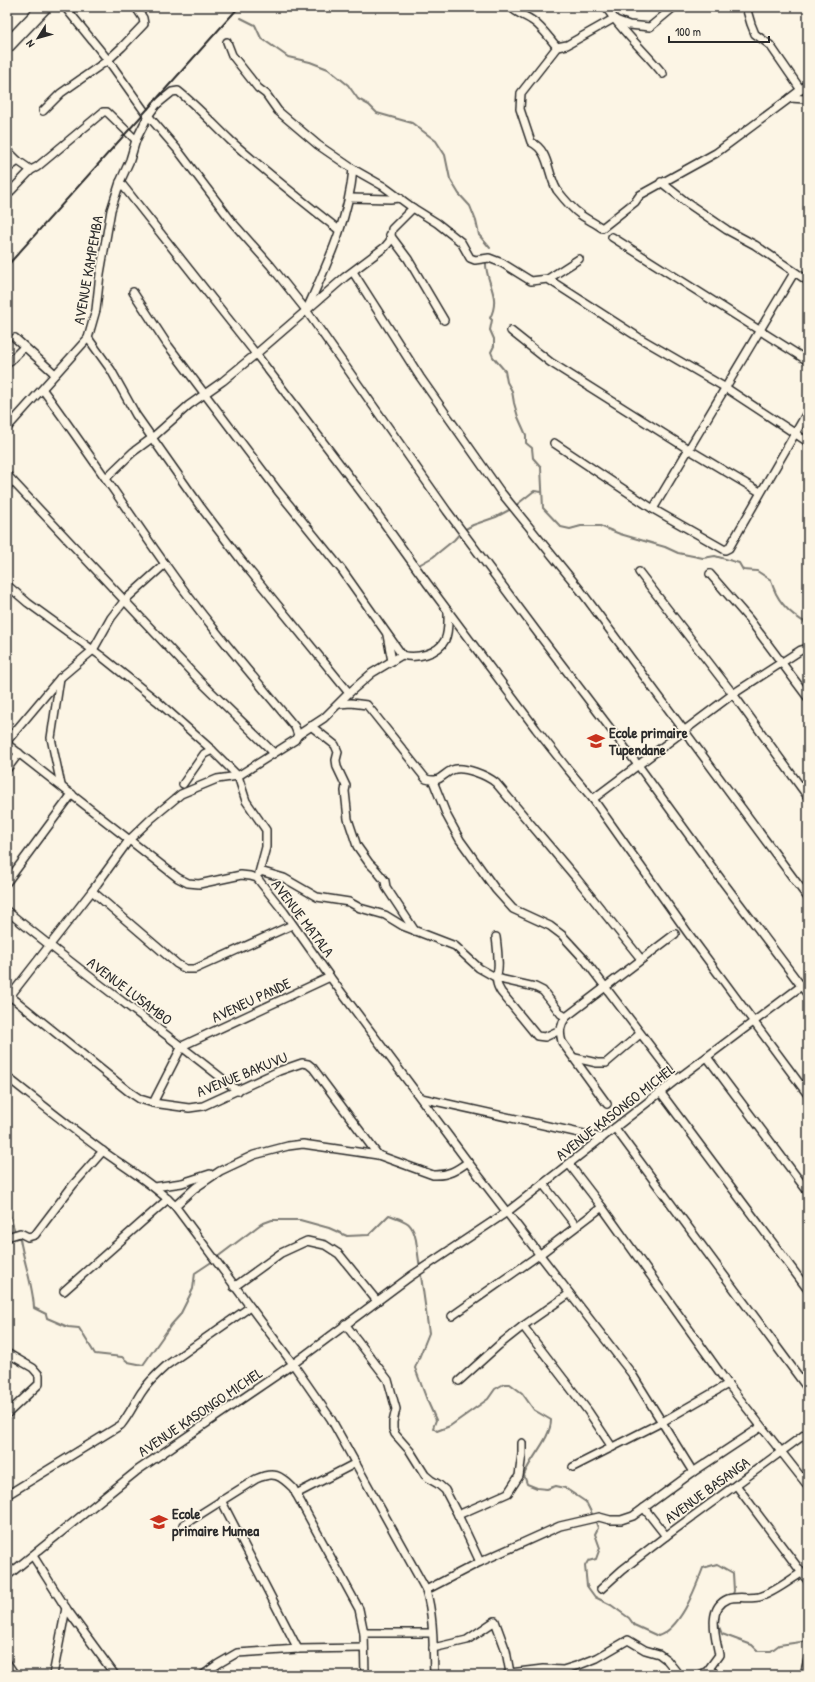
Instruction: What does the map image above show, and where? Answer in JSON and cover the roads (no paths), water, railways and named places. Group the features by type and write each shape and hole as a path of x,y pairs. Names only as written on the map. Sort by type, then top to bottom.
{"highway":[{"path":"8,42 44,7"}],"street":[{"path":"65,7 108,60 148,116 177,149 233,223 271,266 306,310 447,511 808,995"},
{"path":"511,7 514,11 532,20 542,28 557,47"},
{"path":"606,7 614,19 632,40 648,55 663,74"},
{"path":"614,19 629,25 650,27 674,7"},
{"path":"746,7 755,34 770,45 801,90"},
{"path":"43,111 61,93 108,60 144,24 143,18 137,9"},
{"path":"614,19 567,45 557,47 521,92 520,102 520,109 531,142 537,145 542,151 552,180 559,192 579,214 602,228 635,202 640,196 661,182 716,153 808,84"},
{"path":"227,42 232,55 258,88 266,94 278,110 318,145 353,169 384,186 462,242 470,258 475,260 490,258 502,263 531,281 548,279 579,259"},
{"name":"AVENUE KAMPEMBA","path":"7,428 43,390 55,374 88,338 96,310 100,274 111,210 120,182 130,160 136,140 148,116 156,106 172,92 178,91 194,103 231,140 283,186 339,230"},
{"path":"790,98 805,99 808,103"},
{"path":"7,195 31,170 37,167 106,111 136,140"},
{"path":"7,150 18,161 31,170"},
{"path":"7,169 18,161"},
{"path":"306,310 336,243 350,198 353,169"},
{"path":"120,182 256,354 371,505 561,762 593,799 688,933 808,1095"},
{"path":"661,182 686,202 727,230 755,245 794,273 808,281"},
{"path":"350,198 400,198"},
{"path":"106,478 133,452 152,438 189,404 206,394 256,354 345,277 385,247 390,241 392,228 413,208"},
{"path":"390,235 408,259 444,320"},
{"path":"612,237 760,329 808,361"},
{"path":"353,272 420,378 500,491 581,591 808,898"},
{"path":"653,509 794,273"},
{"path":"548,279 638,337 726,388 808,442"},
{"path":"134,292 167,344 278,491 342,570 402,654 417,656 426,654 440,646 445,639 448,611"},
{"path":"511,331 550,362 688,449 760,492"},
{"path":"15,338 55,374"},
{"path":"88,338 111,370 136,415 213,524 349,693"},
{"path":"7,364 24,347"},
{"path":"43,390 165,564 199,610 295,727 298,735"},
{"path":"554,443 653,509 725,550 729,548 808,411"},
{"path":"7,475 199,680 274,753"},
{"path":"7,740 60,678 94,650 112,618 125,600 165,564"},
{"path":"639,572 733,694 808,797"},
{"path":"710,574 749,619 808,698"},
{"path":"7,585 28,603 94,650 158,701 238,776 246,801 266,830 266,847 260,871 256,878"},
{"path":"385,630 389,641 392,661"},
{"path":"593,799 733,694 801,650 808,648"},
{"path":"9,998 92,891 128,840 152,818 181,794 217,779 238,776 295,740 298,735 339,704 349,693 372,674 402,654"},
{"path":"60,678 51,738 61,785"},
{"path":"339,704 351,703 367,705 426,779 434,781 452,769 462,769 488,776 496,783 577,879 641,960"},
{"path":"311,726 335,745 338,752 336,760 337,767 346,786 345,792 348,819 357,846 369,863 385,881 386,887 415,931"},
{"name":"AVENUE MATALA","path":"7,744 178,878 188,883 199,884 241,876 256,878 468,1162 632,1374 693,1472"},
{"path":"183,784 204,754 212,750"},
{"path":"7,769 19,753"},
{"path":"434,781 447,816 460,840 496,890 513,909 550,926 562,935 584,959 676,1080"},
{"path":"7,882 72,794"},
{"path":"260,871 294,883 317,897 349,902 360,908 385,915 403,926 455,946 479,968 495,977 524,983 543,991 561,1014 566,1017"},
{"path":"92,891 177,964 186,969 195,969 292,925"},
{"name":"AVENUE LUSAMBO","path":"7,911 238,1091"},
{"path":"607,1104 580,1069 575,1058 562,1042 560,1030 561,1023 566,1017 675,934"},
{"path":"496,937 498,963 495,977 496,985 537,1036 545,1037 560,1030"},
{"name":"AVENEU PANDE","path":"182,1046 330,977"},
{"name":"AVENUE KASONGO MICHEL","path":"7,1576 138,1470 293,1364 411,1276 507,1212 676,1080 808,981"},
{"name":"AVENUE BAKUVU","path":"9,998 128,1091 153,1103 189,1108 203,1106 279,1071 302,1063 308,1064 314,1068 378,1155"},
{"path":"575,1058 597,1063 606,1063 640,1034"},
{"path":"153,1103 182,1046"},
{"path":"707,1057 808,1192"},
{"path":"7,1077 103,1151 154,1187 175,1206 293,1364 331,1419 426,1590 429,1599 434,1675"},
{"path":"661,1093 808,1290"},
{"path":"420,1098 602,1138"},
{"path":"615,1128 808,1389"},
{"path":"154,1187 182,1183 220,1171 254,1155 303,1144 378,1155 433,1175 442,1176 453,1172 468,1162"},
{"path":"7,1237 20,1233 28,1237 35,1235 73,1185 103,1151"},
{"path":"569,1164 602,1207 728,1384 780,1452 808,1485"},
{"path":"175,1206 195,1188 220,1171"},
{"path":"543,1184 576,1226"},
{"path":"64,1291 168,1199"},
{"path":"452,1316 539,1255 602,1207"},
{"path":"234,1287 282,1253 307,1241 325,1245 339,1254 377,1301"},
{"path":"459,1382 499,1345 523,1326 569,1294"},
{"path":"7,1495 121,1425 128,1416 141,1392 157,1374 167,1365 250,1307"},
{"path":"346,1324 388,1380 396,1409 392,1422 395,1434 410,1451 425,1475 444,1490 458,1515 480,1562"},
{"path":"523,1326 588,1411 612,1447"},
{"path":"7,1354 33,1368 39,1374 39,1384 7,1414"},
{"path":"573,1466 662,1422 728,1384"},
{"path":"426,1590 480,1562 560,1526 599,1517 610,1520 621,1520 633,1516 693,1472 761,1427"},
{"name":"AVENUE BASANGA","path":"601,1589 622,1570 666,1536 808,1432"},
{"path":"458,1515 508,1493 519,1476 522,1443"},
{"path":"296,1494 356,1463"},
{"path":"183,1525 221,1500 265,1475 280,1476 293,1488 359,1609 364,1633 365,1675"},
{"path":"736,1485 808,1581"},
{"path":"221,1500 298,1649"},
{"path":"644,1508 666,1536"},
{"path":"33,1556 66,1608 115,1675"},
{"path":"698,1675 708,1670 719,1655 714,1632 714,1618 721,1604 731,1598 747,1599 760,1597 802,1573"},
{"path":"53,1675 66,1608"},
{"path":"433,1648 467,1640 495,1622 506,1651 508,1674 543,1669 563,1672 597,1658 628,1640 645,1650 660,1654 679,1675"},
{"path":"364,1633 432,1633"},
{"path":"203,1675 218,1664 237,1654 298,1649 364,1648"},
{"path":"804,1675 808,1659"},
{"path":"7,1663 15,1675"},
{"path":"708,1670 711,1670 717,1675"}],"waterway":[{"path":"241,18 255,25 261,38 288,57 310,62 328,69 348,85 358,99 369,105 377,113 412,123 436,141 445,155 450,179 459,194 470,206 476,221 479,235 490,248"},
{"path":"486,260 487,275 494,302 490,318 492,320 490,330 494,339 494,346 491,352 493,357 505,371 507,382 512,391 518,417 526,435 526,443 532,448 533,458 541,467 543,508 561,527 570,529 581,526 600,526 620,534 665,547 678,553 703,558 715,556 739,563 743,570 757,571 771,580 773,588 784,606 795,616 808,624"},
{"path":"515,506 534,491 542,492"},
{"path":"417,566 433,557 454,540 462,531 511,509"},
{"path":"7,1206 15,1232"},
{"path":"216,1258 261,1224 272,1220 300,1220 329,1228 347,1236 369,1235 389,1215 410,1225 416,1240 429,1333 415,1368 436,1420 433,1428 437,1431 450,1426 488,1399 495,1389 504,1384 510,1384 522,1393 534,1410 551,1420 548,1434 524,1475 527,1484 537,1488 547,1489 556,1486 565,1488 586,1502 593,1516"},
{"path":"17,1236 20,1239 32,1291 34,1308 46,1314 47,1318 68,1327 79,1328 95,1354 122,1357 128,1362 143,1365 171,1325 180,1315 193,1289 195,1273 213,1261"},
{"path":"595,1520 598,1528 595,1534 600,1548 596,1559 588,1561 585,1566 587,1586 595,1597 611,1605 629,1618 634,1625 658,1636 666,1632 674,1625 686,1607 703,1568 717,1564 733,1573 734,1591 732,1596"},
{"path":"719,1613 718,1624 722,1634 752,1645 758,1651 771,1651 779,1645 808,1641"}],"railway":[{"path":"7,266 239,7"}],"place":[{"name":"Ecole primaire Tupendane","path":"596,741"},
{"name":"Ecole primaire Mumea","path":"159,1522"}]}
